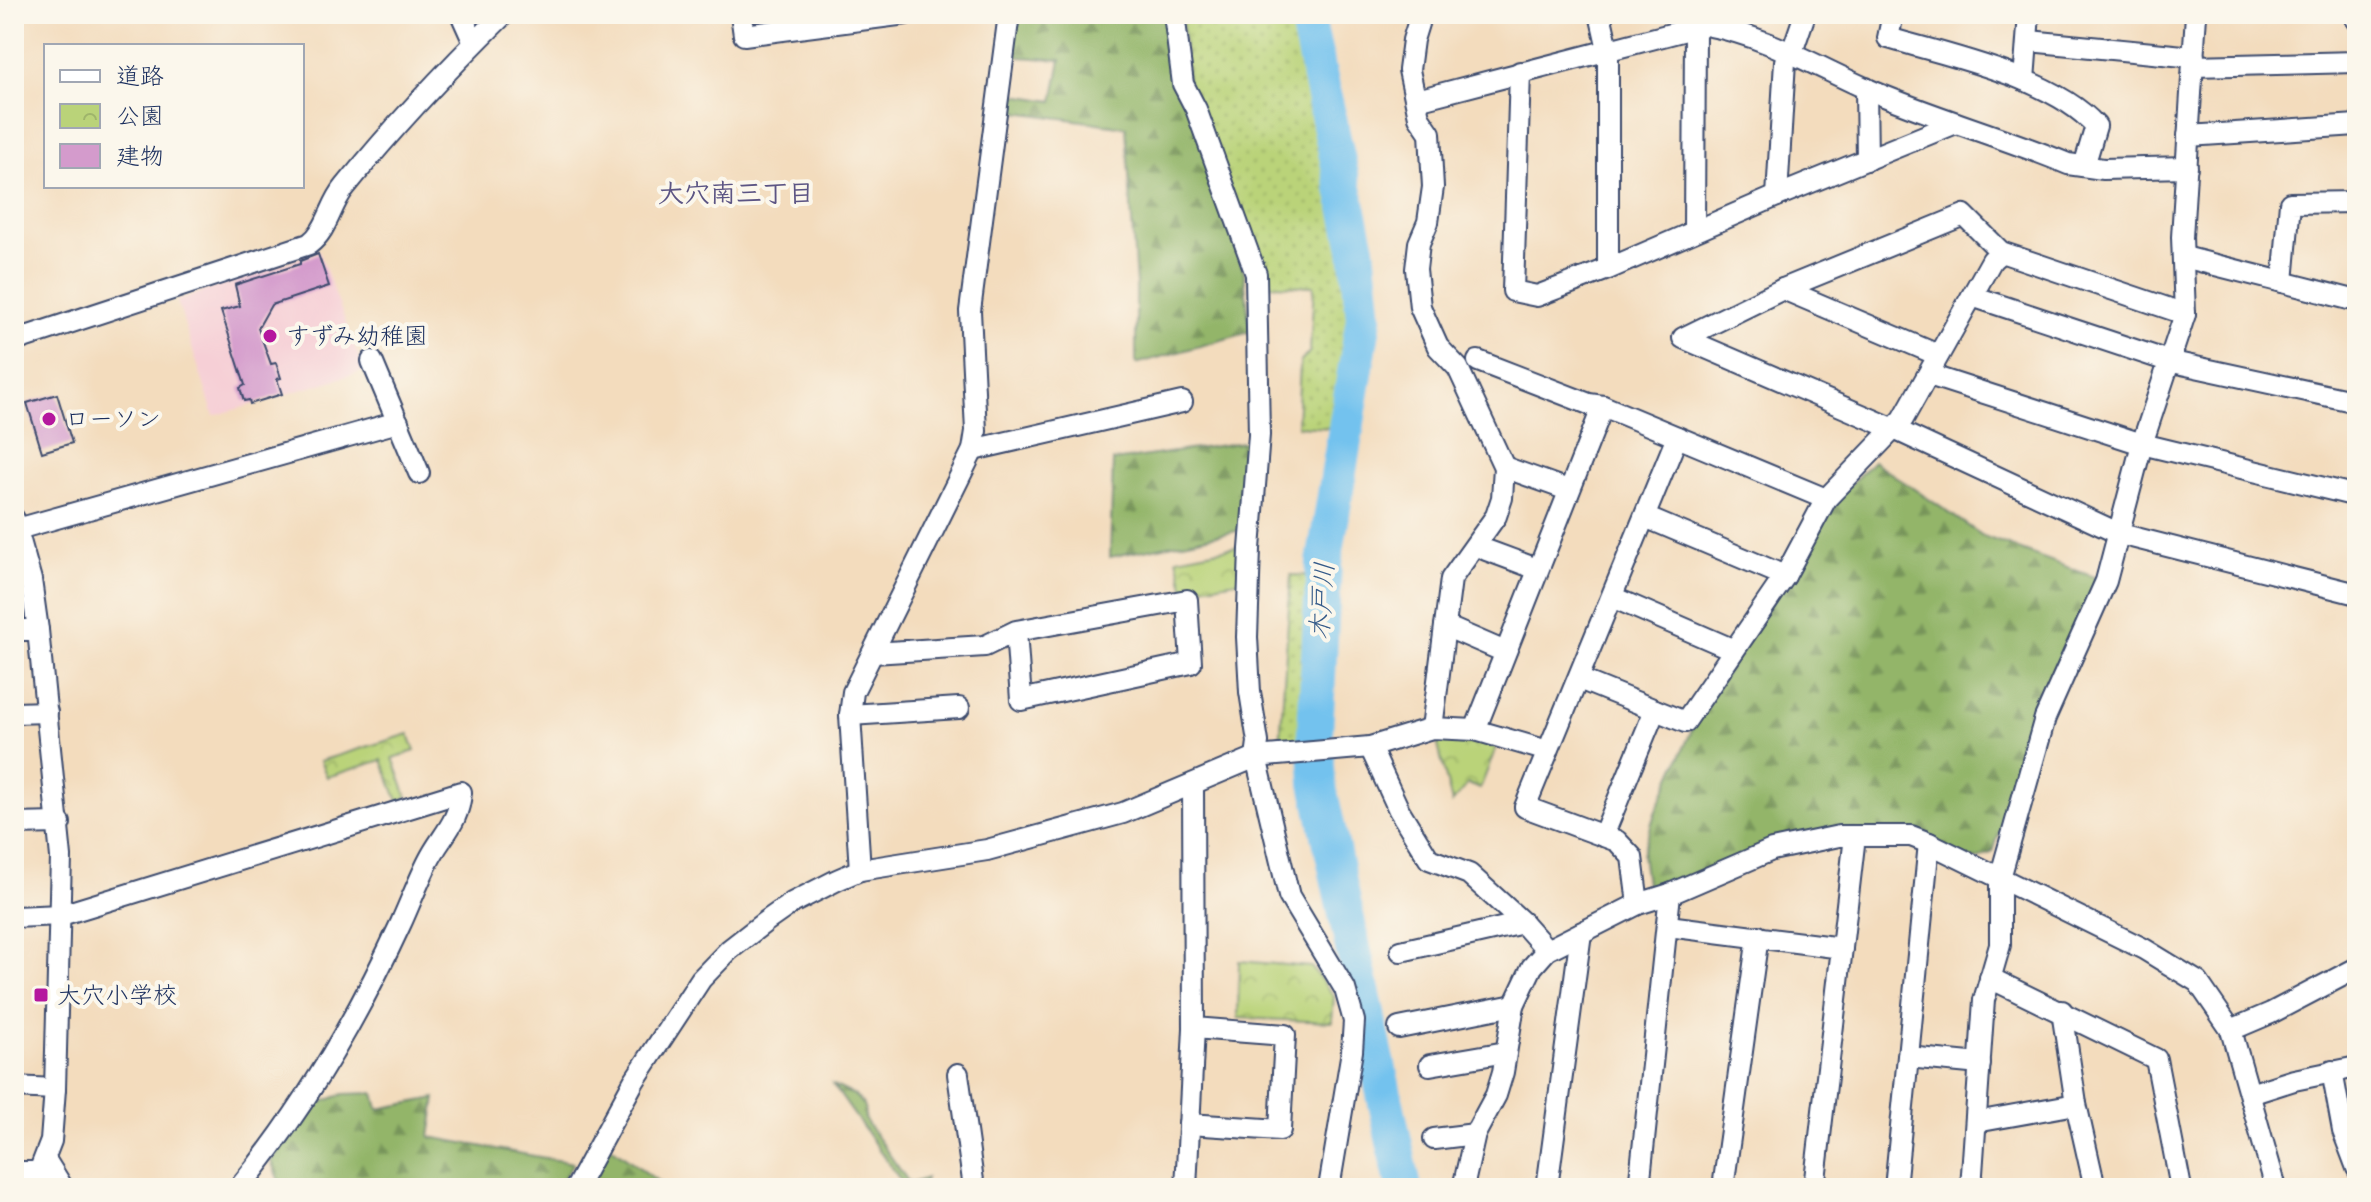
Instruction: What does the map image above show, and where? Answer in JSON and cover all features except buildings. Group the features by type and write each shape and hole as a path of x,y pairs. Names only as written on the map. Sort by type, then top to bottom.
{"street":[{"path":"461,14 474,43"},
{"path":"14,341 309,244 321,235 342,191 474,43 504,14"},
{"path":"741,14 744,35 906,14"},
{"path":"860,870 850,715 853,692 973,450 976,431 970,311 1009,14"},
{"path":"1174,14 1183,84 1196,109 1256,274 1259,435 1250,549 1247,637 1250,692 1258,742 1256,757 1289,896 1345,989 1354,1021 1352,1051 1329,1188"},
{"path":"1421,14 1409,70 1419,117 1430,133 1433,187 1416,269 1420,307 1438,347 1458,368 1504,467 1502,498 1496,516 1451,579 1432,728"},
{"path":"1600,14 1608,49 1608,269"},
{"path":"1777,196 1785,61 1792,52 1805,14"},
{"path":"1893,14 1888,38 2024,80 2084,112 2096,126 2084,166"},
{"path":"2024,80 2029,14"},
{"path":"1971,1188 1984,1000 2000,945 2000,878 2045,718 2106,581 2142,444 2185,314 2182,237 2196,14"},
{"path":"2353,14 2357,20"},
{"path":"1417,100 1705,25 1730,29 1792,52 1866,88 2068,164 2103,169 2187,167"},
{"path":"1694,231 1695,27"},
{"path":"2029,41 2193,61 2357,62"},
{"path":"1520,72 1513,291 1537,296 1956,123"},
{"path":"1866,88 1867,160"},
{"path":"2188,136 2357,125"},
{"path":"2283,282 2290,203 2357,202"},
{"path":"2185,314 2001,252 1964,215 1783,289 1683,338 1892,428 2120,534 2357,594"},
{"path":"1579,679 1685,722 1785,576 1826,499 1903,419 1992,260 2001,252"},
{"path":"2184,257 2357,301"},
{"path":"1783,289 1938,355"},
{"path":"1972,296 2168,361 2357,402"},
{"path":"372,361 419,473"},
{"path":"1478,361 1589,404 1603,406 1826,499"},
{"path":"1929,375 2142,444 2357,496"},
{"path":"973,450 1182,402"},
{"path":"1475,730 1603,406"},
{"path":"40,1173 51,1141 55,1089 61,915 60,823 31,580 15,526 398,422"},
{"path":"1638,904 1632,857 1617,841 1525,807 1677,437"},
{"path":"1504,467 1568,490"},
{"path":"1645,517 1785,576"},
{"path":"1486,550 1537,569"},
{"path":"1612,597 1734,650"},
{"path":"873,653 985,646 1016,631 1187,600 1191,663 1021,700 1016,631"},
{"path":"1445,626 1505,652"},
{"path":"14,630 38,630"},
{"path":"850,715 959,708"},
{"path":"1603,836 1655,710"},
{"path":"14,713 47,712"},
{"path":"576,1188 634,1081 701,979 729,950 792,903 860,870 987,850 1123,813 1256,757 1370,747 1432,728 1475,730 1548,751"},
{"path":"1370,747 1399,810 1429,859 1469,874 1523,923 1547,950"},
{"path":"1186,1188 1194,1028 1193,784"},
{"path":"14,917 61,915 461,792 454,823 429,859 400,926 336,1046 296,1115 239,1188"},
{"path":"14,824 60,823"},
{"path":"1814,1188 1855,836"},
{"path":"1463,1188 1475,1134 1496,1095 1514,1005 1532,967 1547,950 1638,904 1670,894 1772,850 1810,840 1911,836 2173,965 2198,982 2231,1030 2276,1188"},
{"path":"1895,1188 1929,843"},
{"path":"1639,1188 1670,894"},
{"path":"1401,951 1523,923"},
{"path":"1668,926 1842,948"},
{"path":"1547,1188 1581,933"},
{"path":"1723,1188 1758,936"},
{"path":"2231,1030 2271,1013 2357,968"},
{"path":"1990,978 2156,1059 2181,1188"},
{"path":"1399,1028 1514,1005"},
{"path":"2062,1011 2090,1187"},
{"path":"1189,1124 1280,1130 1285,1035 1194,1028"},
{"path":"1430,1065 1506,1052"},
{"path":"1908,1057 1980,1064"},
{"path":"2250,1094 2357,1067"},
{"path":"2332,1071 2343,1131 2357,1168"},
{"path":"958,1074 974,1188"},
{"path":"14,1087 55,1089"},
{"path":"1976,1122 2076,1104"},
{"path":"1434,1139 1475,1134"},
{"path":"14,1172 40,1173 63,1188"}],"shaded area":[{"path":"753,14 852,14 761,27 753,20"},
{"name":"すずみ幼稚園","path":"319,251 364,371 214,416 177,301"}],"green space":[{"path":"1016,14 1169,14 1223,211 1244,272 1250,332 1136,364 1136,285 1126,127 1001,110 1003,93 1053,101 1061,60 1008,56"},
{"path":"1237,14 1299,14 1343,235 1352,321 1332,428 1297,426 1300,363 1310,351 1314,286 1266,285 1188,82 1182,19 1236,20"},
{"path":"1251,441 1247,529 1110,557 1113,461"},
{"path":"1873,461 1983,536 2097,578 2037,715 1993,852 1977,860 1853,830 1655,889 1646,884 1642,854 1655,813 1695,723 1833,502"},
{"path":"1240,546 1242,580 1185,590 1177,558"},
{"path":"1291,575 1319,576 1306,740 1280,744"},
{"path":"409,734 415,751 393,758 407,797 398,801 382,760 327,777 320,761"},
{"path":"1436,737 1477,740 1496,748 1480,789 1468,784 1452,803"},
{"path":"1239,961 1311,967 1334,996 1332,1022 1238,1018"},
{"path":"833,1085 854,1095 864,1105 865,1120 910,1184 926,1178 924,1188 906,1188"},
{"path":"374,1093 378,1109 436,1098 430,1137 573,1163 557,1188 282,1188 271,1161 313,1106 343,1094"},
{"path":"602,1140 667,1188 572,1188"}],"waterway":[{"name":"木戸川","path":"1306,14 1357,248 1364,318 1324,563 1315,733 1318,783 1404,1188"}],"place":[{"name":"すずみ幼稚園","path":"270,336"},
{"name":"ローソン","path":"49,419"},
{"name":"大穴小学校","path":"41,995"}],"district":[{"name":"大穴南三丁目","path":"736,194"}]}
